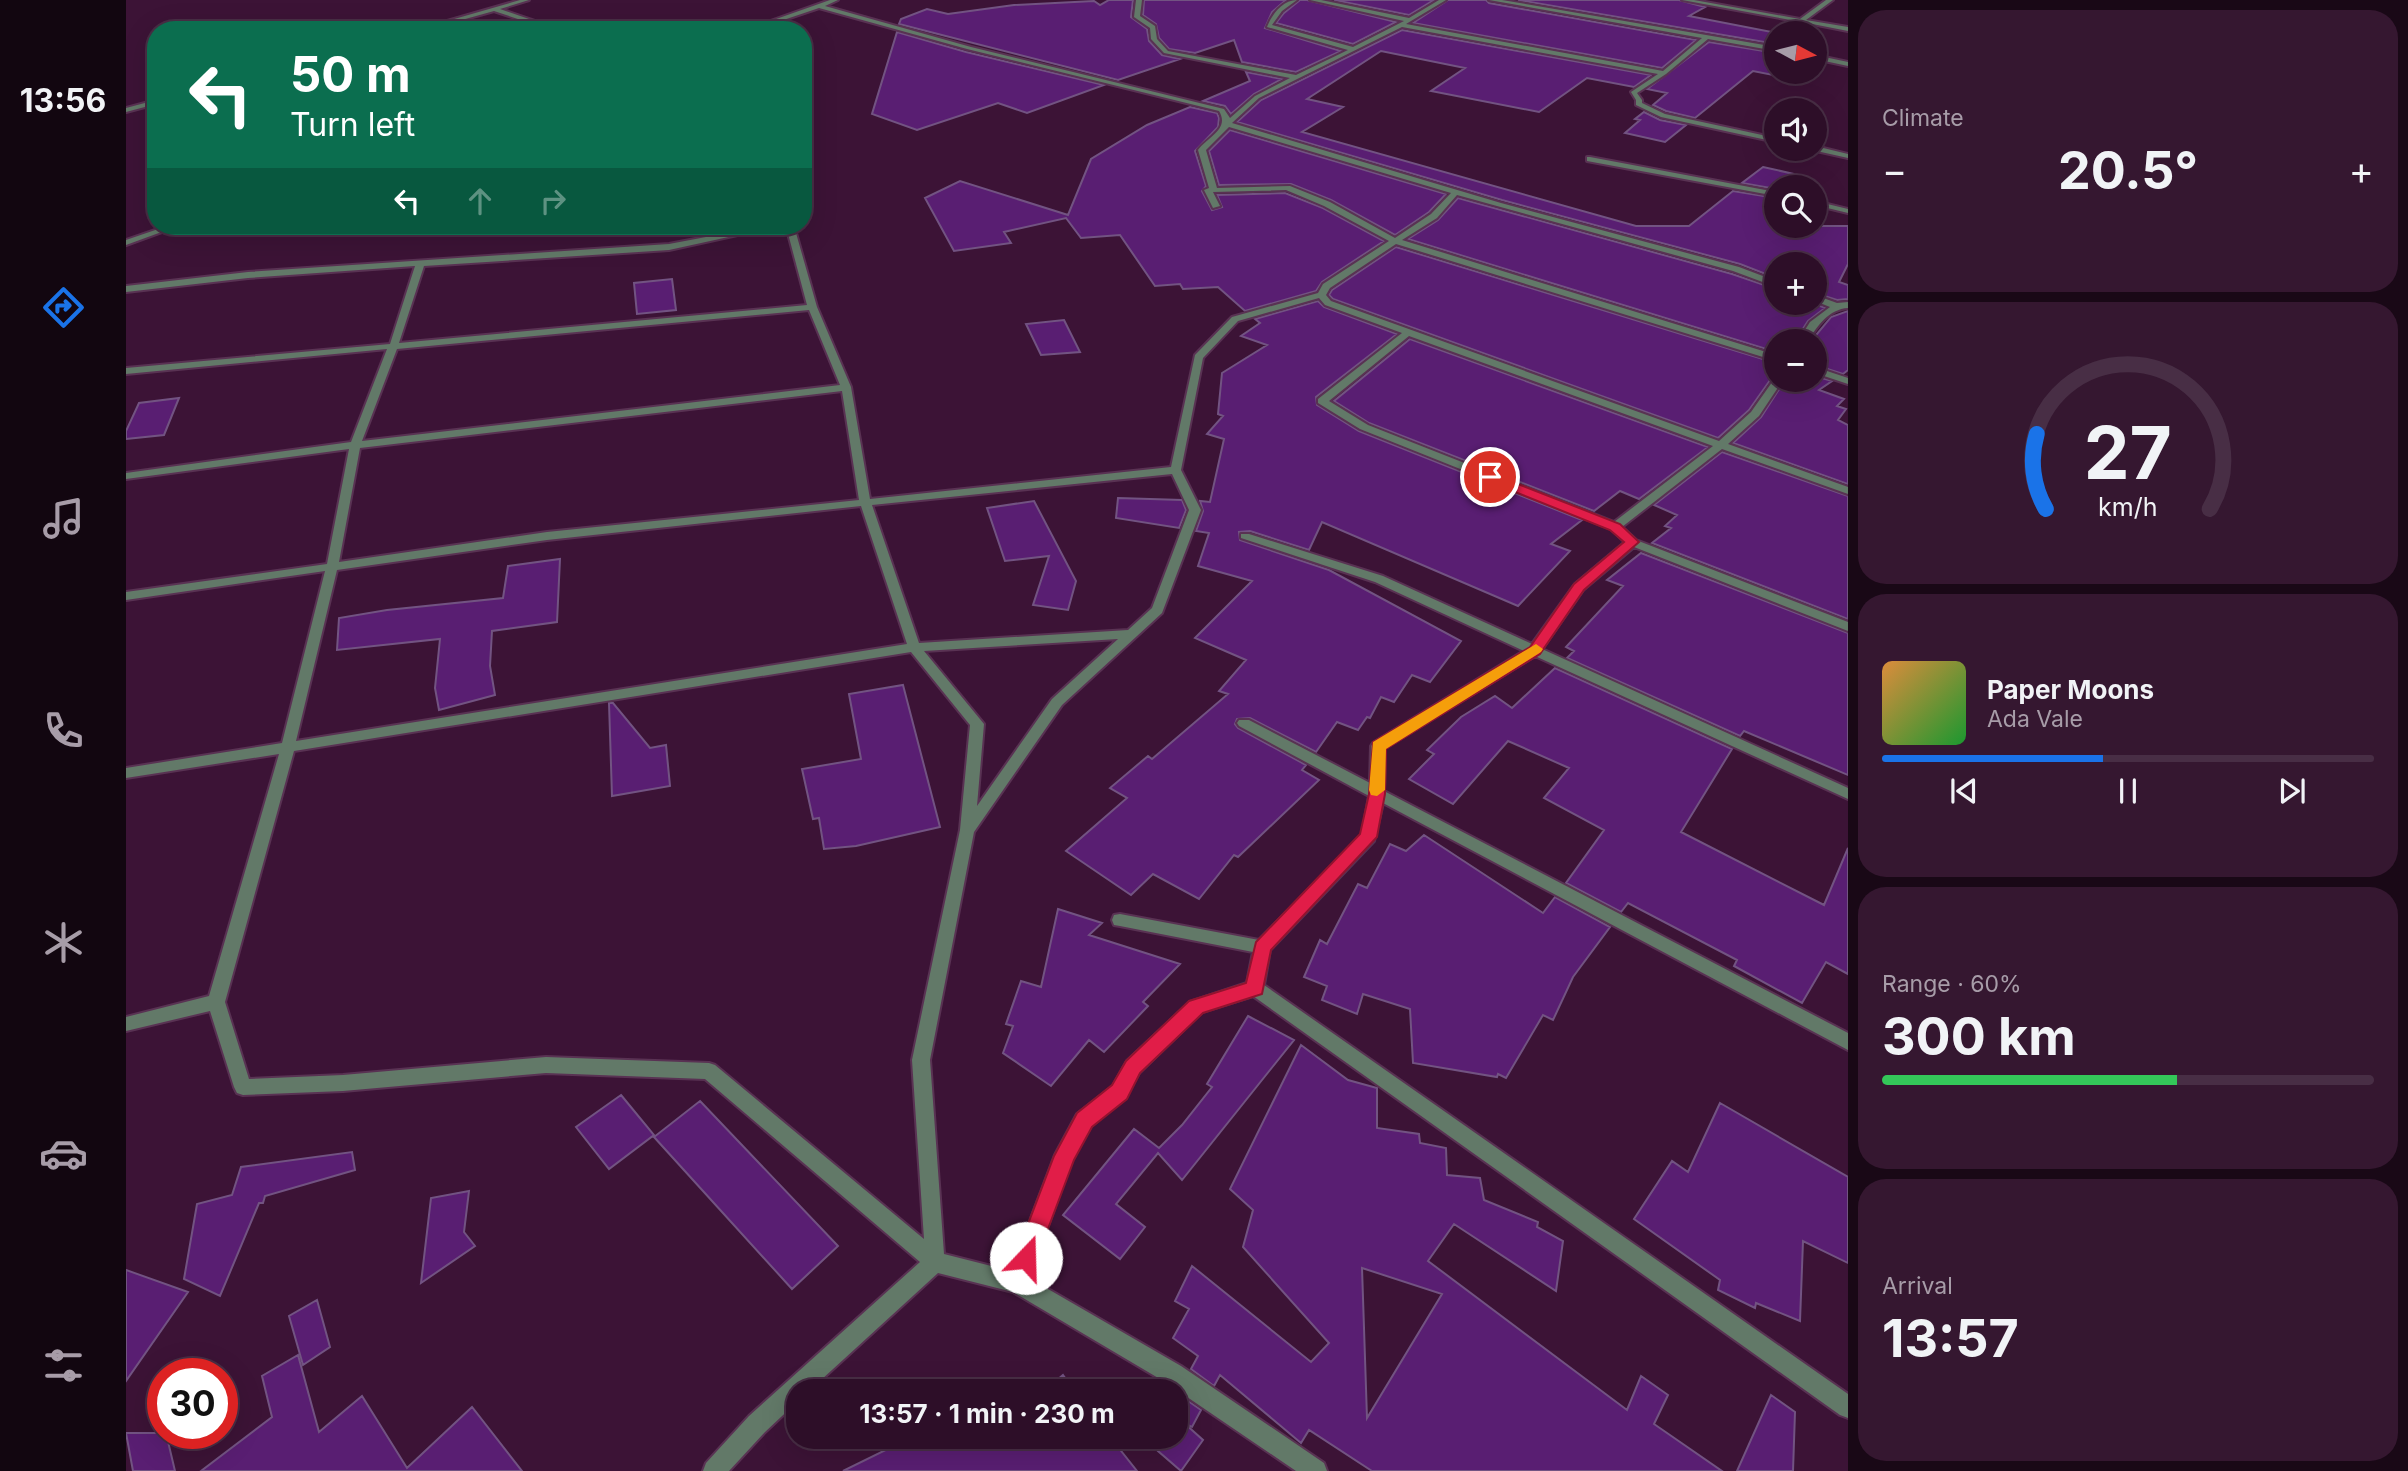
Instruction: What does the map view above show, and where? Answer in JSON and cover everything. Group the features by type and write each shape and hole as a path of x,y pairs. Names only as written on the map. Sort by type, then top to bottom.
{"street":[{"path":"452,21 526,0"},
{"path":"775,21 835,0"},
{"path":"1139,0 1138,17 1153,27 1154,40 1166,52 1295,77"},
{"path":"1294,0 1280,10 1269,26 1282,32 1353,48"},
{"path":"1313,0 1409,20"},
{"path":"1214,190 1202,150 1204,145 1217,138 1227,124 1257,97 1400,26 1443,0"},
{"path":"1492,0 1764,47"},
{"path":"1685,0 1800,21 1830,0"},
{"path":"819,6 969,48 1222,110 1227,116 1227,124"},
{"path":"495,9 531,21"},
{"path":"1400,26 1664,73"},
{"path":"1827,26 1848,29"},
{"path":"1706,38 1664,73 1633,93 1639,100 1638,104 1663,116 1764,137"},
{"path":"1827,60 1848,64"},
{"path":"126,110 147,104"},
{"path":"1227,124 1629,242 1736,269 1764,280"},
{"path":"1827,151 1848,156"},
{"path":"1590,159 1764,192"},
{"path":"1216,205 1208,190 1287,188 1327,204 1395,241 1764,354"},
{"path":"967,831 1057,702 1158,610 1195,510 1176,470 1198,357 1235,319 1321,295 1326,286 1434,216 1457,191"},
{"path":"1827,206 1848,211"},
{"path":"126,243 149,235"},
{"path":"126,289 248,275 669,247 730,235"},
{"path":"792,235 812,307 846,387 865,502 914,647 977,724 967,831 921,1060 935,1262"},
{"path":"420,265 394,345 355,445 332,566 288,746 216,1002 243,1087 343,1083 546,1065 709,1071 935,1262 1017,1283 1173,1374 1316,1471"},
{"path":"1321,295 1328,303 1407,333 1848,491"},
{"path":"1827,303 1836,306 1848,305"},
{"path":"1810,329 1836,306"},
{"path":"126,371 812,307"},
{"path":"1407,333 1322,401 1364,427 1615,527 1632,542 1848,627"},
{"path":"1827,374 1848,381"},
{"path":"126,476 355,445 846,387"},
{"path":"1615,527 1719,446 1755,414 1770,392"},
{"path":"126,596 547,536 1176,470"},
{"path":"1245,536 1379,579 1848,794"},
{"path":"1255,988 1262,947 1368,837 1377,794 1378,746 1535,650 1579,587 1632,542"},
{"path":"126,773 914,647 1132,634"},
{"path":"1244,723 1848,1042"},
{"path":"1120,920 1262,947"},
{"path":"1017,1283 1064,1156 1084,1120 1119,1092 1133,1067 1196,1007 1255,988"},
{"path":"1255,988 1848,1407"},
{"path":"126,1024 216,1002"},
{"path":"714,1471 757,1424 935,1262"}],"building":[{"path":"1109,0 1133,0 1131,17 1147,29 1149,41 1162,55 1180,59 1118,80 899,24 901,19 927,9 948,14 1014,5 1094,1 1100,5"},
{"path":"1144,0 1286,0 1272,12 1265,28 1341,51 1296,72 1242,62 1234,40 1195,53 1169,49 1159,38 1156,24 1143,15"},
{"path":"1300,0 1396,22 1353,44 1276,23"},
{"path":"1334,0 1434,0 1409,15"},
{"path":"1448,0 1486,0 1489,3 1696,40 1662,68 1413,23"},
{"path":"1518,0 1679,0 1705,7 1689,16 1764,30 1764,42"},
{"path":"1402,30 1651,75 1634,87 1587,78 1539,112 1431,91 1465,68 1381,51 1307,99 1343,107 1302,132 1636,226 1689,226 1733,191 1764,196 1764,238 1827,238 1827,226 1848,226 1848,264 1839,282 1848,285 1848,299 1837,300 1827,297 1827,252 1764,252 1764,273 1740,264 1502,200 1237,122 1261,100"},
{"path":"897,32 966,52 1104,85 1027,113 998,103 917,130 872,114"},
{"path":"1709,42 1764,51 1764,73 1753,71 1695,118 1653,105 1667,93 1647,89"},
{"path":"1246,72 1282,79 1254,94 1231,114 1225,106 1203,101 1250,81"},
{"path":"1190,107 1217,113 1219,118 1218,127 1195,151 1206,186 1202,191 1212,210 1222,207 1217,195 1285,193 1323,208 1384,241 1322,282 1316,291 1245,311 1218,287 1183,289 1180,284 1155,286 1120,235 1081,238 1066,218 1004,232 1011,243 954,251 925,198 960,181 1068,215 1091,159 1147,125"},
{"path":"1644,112 1660,120 1686,125 1665,142 1625,133 1640,120 1635,119"},
{"path":"1230,130 1446,194 1429,212 1395,235 1331,200 1291,184 1219,185 1209,151"},
{"path":"1763,167 1799,175 1764,175 1764,187 1742,183"},
{"path":"1458,198 1764,285 1764,315 1816,315 1803,329 1764,329 1764,348 1408,239 1438,220"},
{"path":"1396,247 1764,359 1764,389 1749,410 1718,438 1333,299 1329,295 1332,290"},
{"path":"672,279 676,310 637,314 634,283"},
{"path":"1318,301 1324,307 1397,334 1316,397 1317,405 1359,431 1582,520 1551,544 1570,551 1518,606 1322,522 1309,550 1250,531 1239,532 1240,540 1329,570 1461,641 1430,682 1412,675 1394,702 1381,697 1370,718 1367,717 1358,730 1337,722 1316,752 1250,718 1237,719 1235,724 1238,728 1306,765 1302,770 1319,780 1238,857 1234,855 1199,899 1153,874 1131,895 1066,851 1127,798 1110,788 1148,756 1152,759 1228,694 1219,691 1246,660 1195,638 1252,581 1198,566 1209,533 1196,531 1203,511 1200,501 1210,502 1224,439 1207,434 1223,416 1218,414 1222,373 1267,345 1241,336 1260,323 1255,319"},
{"path":"1848,311 1848,370 1843,374 1827,369 1827,329 1821,329 1831,317"},
{"path":"1064,320 1080,352 1041,355 1026,324"},
{"path":"1410,339 1708,447 1639,499 1620,491 1594,511 1369,423 1334,401"},
{"path":"1777,392 1825,392 1844,399 1837,406 1846,409 1838,420 1848,425 1848,484 1733,443 1761,417"},
{"path":"179,398 164,435 126,439 126,431 139,403"},
{"path":"1722,452 1848,496 1848,619 1652,543 1671,528 1665,526 1677,515 1654,505"},
{"path":"1118,498 1182,500 1186,510 1179,528 1116,518"},
{"path":"1034,501 1076,581 1068,610 1033,605 1049,556 1005,561 987,508"},
{"path":"1641,553 1848,633 1848,775 1744,731 1740,736 1567,658 1574,651 1566,647 1623,586 1607,580"},
{"path":"560,559 557,622 492,631 490,666 495,695 439,710 435,688 440,639 337,650 339,618 387,610 503,598 508,566"},
{"path":"1555,668 1732,749 1681,832 1824,905 1848,848 1848,974 1826,962 1802,1003 1734,966 1737,960 1628,903 1621,912 1566,883 1604,830 1544,798 1569,768 1508,741 1453,804 1409,779 1434,754 1427,750 1461,717 1495,696 1512,708"},
{"path":"903,685 940,827 856,846 824,849 819,818 813,819 802,769 861,759 849,694"},
{"path":"609,703 613,703 650,748 666,745 670,786 612,796"},
{"path":"1424,835 1543,913 1555,897 1610,927 1573,977 1553,1020 1543,1015 1506,1078 1498,1074 1497,1077 1413,1063 1410,1009 1363,994 1357,1014 1322,1000 1327,986 1304,977 1320,940 1327,944 1358,884 1367,888 1390,844 1406,851"},
{"path":"1058,909 1102,923 1089,935 1180,964 1143,1002 1148,1006 1104,1052 1089,1040 1051,1086 1003,1053 1013,1026 1006,1024 1021,981 1041,987"},
{"path":"1248,1016 1294,1040 1182,1180 1158,1153 1116,1204 1145,1227 1120,1259 1063,1215 1134,1129 1159,1148 1182,1125 1212,1087 1207,1084"},
{"path":"1301,1045 1348,1080 1377,1088 1377,1128 1419,1134 1420,1143 1446,1148 1447,1175 1480,1178 1484,1200 1538,1222 1537,1227 1563,1241 1556,1291 1454,1224 1428,1261 1627,1410 1641,1376 1668,1395 1654,1424 1722,1471 1372,1471 1309,1430 1301,1443 1220,1375 1214,1386 1191,1369 1198,1356 1173,1338 1189,1309 1175,1301 1192,1266 1311,1362 1329,1343 1243,1247 1253,1210 1230,1189","holes":["1362,1268 1442,1294 1367,1418"]},
{"path":"621,1095 654,1135 609,1169 576,1127"},
{"path":"700,1101 838,1246 792,1289 654,1137"},
{"path":"1720,1103 1848,1177 1848,1263 1803,1241 1800,1321 1756,1303 1755,1308 1718,1290 1720,1280 1634,1219 1672,1161 1688,1172"},
{"path":"352,1152 355,1170 265,1196 263,1203 259,1203 220,1296 184,1279 197,1204 232,1195 241,1167"},
{"path":"469,1191 464,1232 475,1246 421,1283 431,1198"},
{"path":"126,1270 188,1292 126,1381"},
{"path":"317,1300 330,1347 303,1365 289,1316"},
{"path":"298,1355 319,1432 362,1396 407,1468 472,1407 522,1471 201,1471 230,1449 238,1449 238,1443 272,1417 262,1376"},
{"path":"1771,1395 1795,1412 1793,1471 1737,1471"},
{"path":"1188,1401 1201,1410 1192,1427 1188,1425"},
{"path":"1188,1426 1203,1440 1181,1471 1158,1451 1188,1449"},
{"path":"126,1433 147,1433 147,1449 170,1449 175,1471 133,1471"},
{"path":"888,1449 1120,1449 1137,1471 843,1471"}],"slow traffic":[{"path":"1377,790 1378,746 1536,649"}],"route":[{"path":"1026,1258 1064,1156 1084,1120 1119,1092 1133,1067 1196,1007 1255,988 1262,947 1368,837 1377,794 1378,746 1535,650 1579,587 1632,542 1615,527 1490,477"}]}
